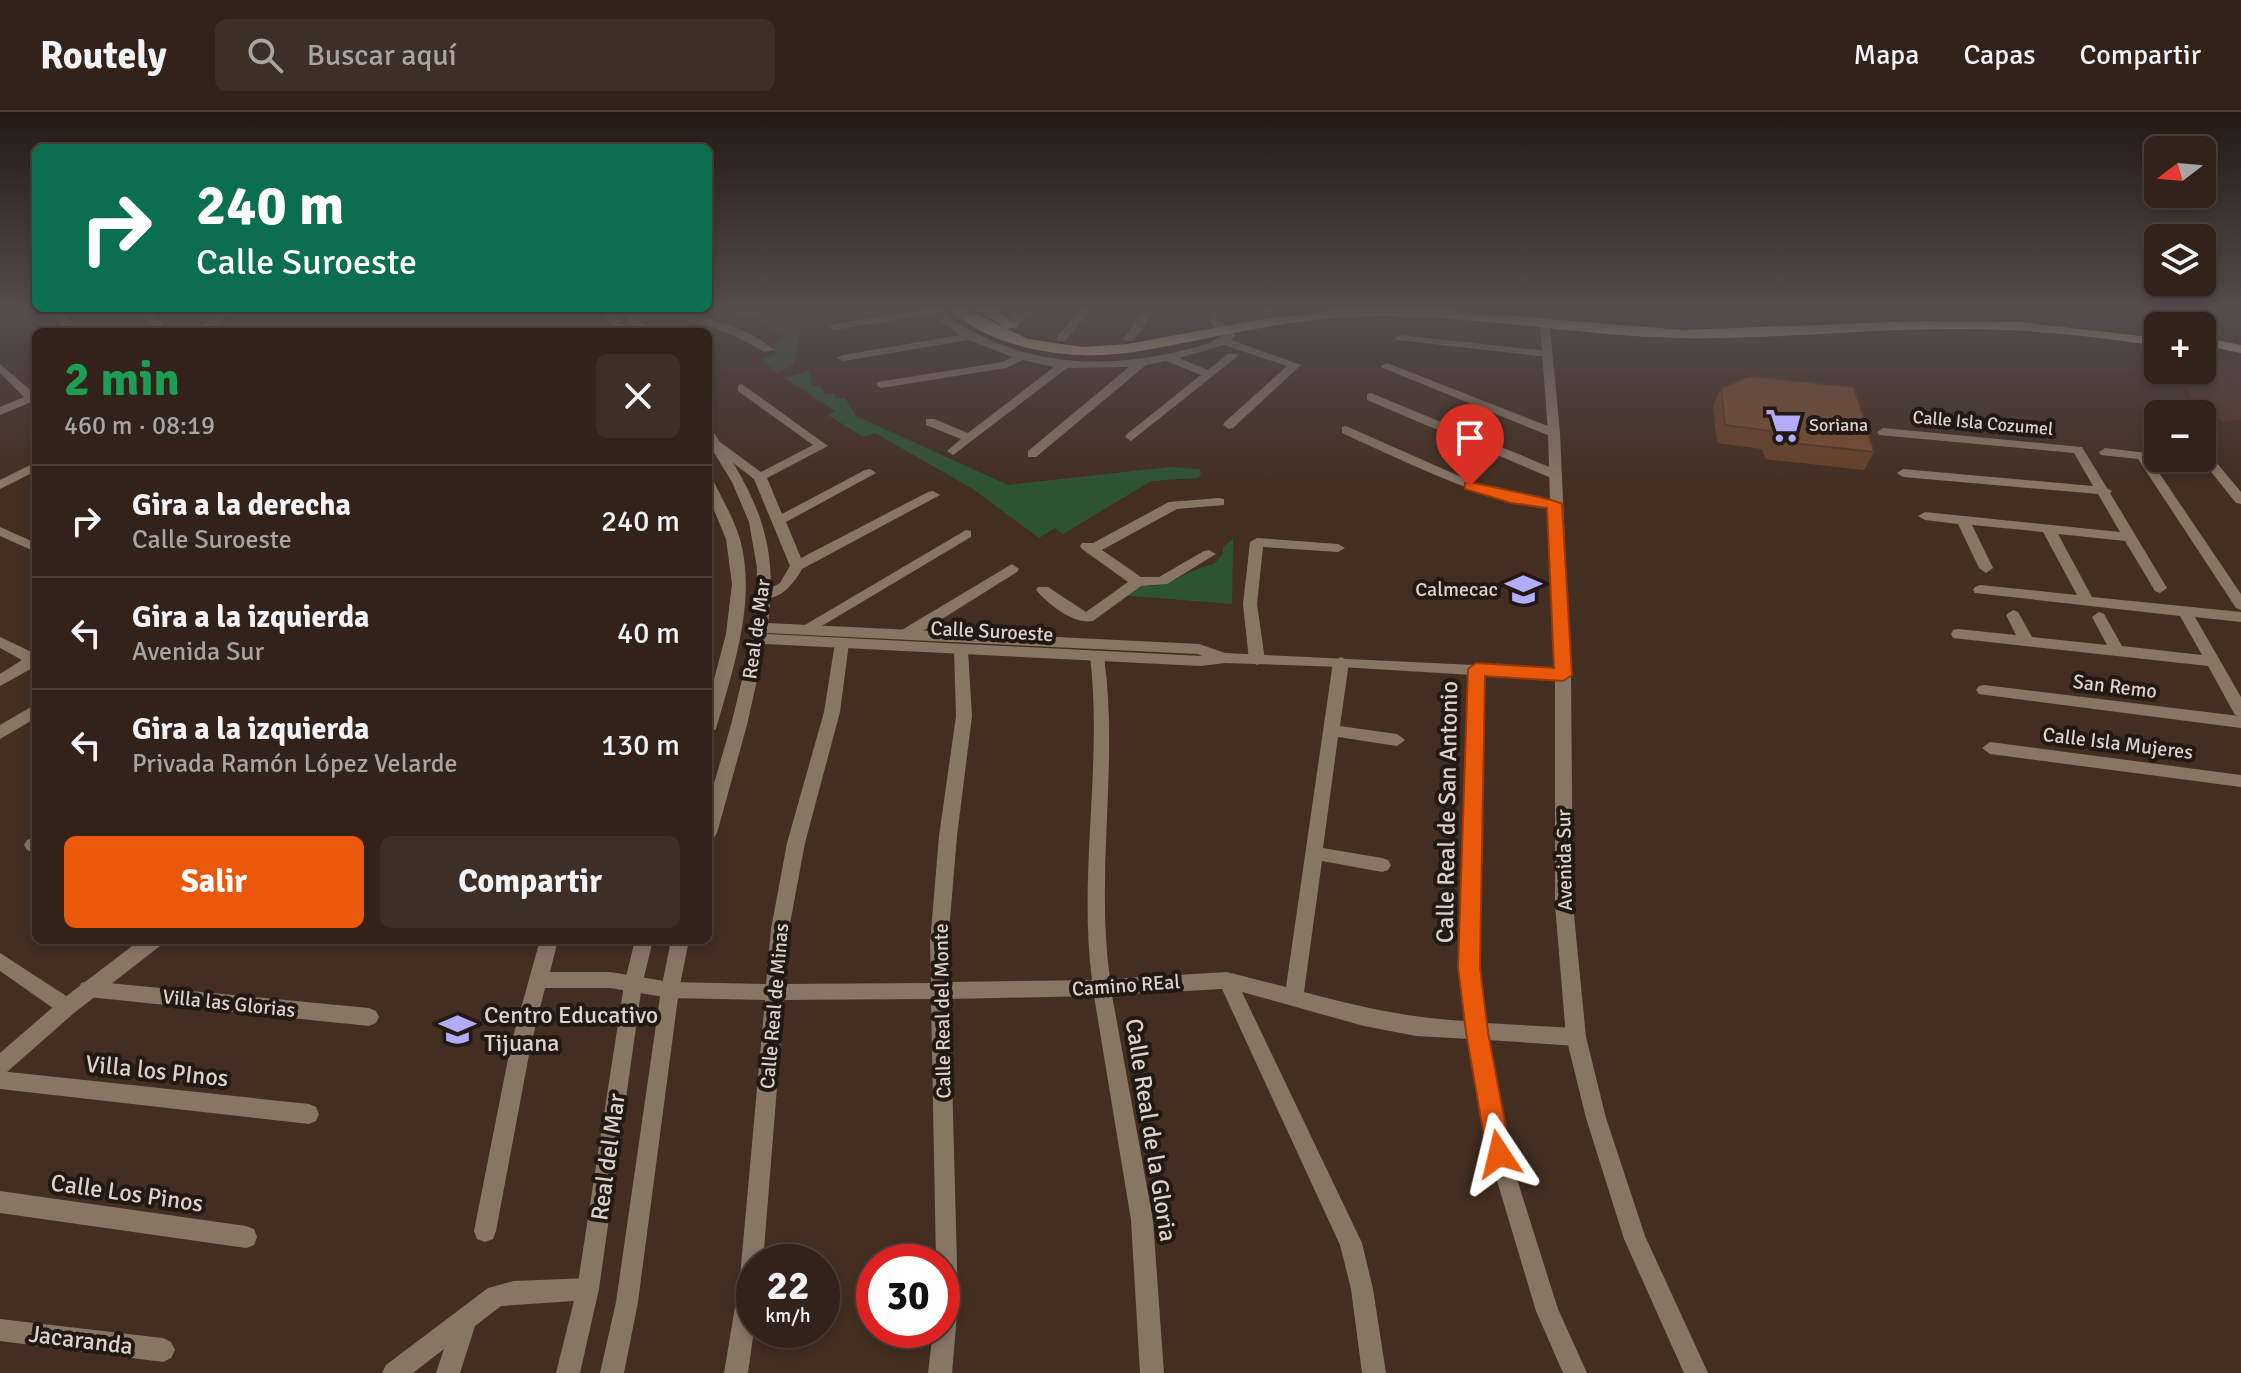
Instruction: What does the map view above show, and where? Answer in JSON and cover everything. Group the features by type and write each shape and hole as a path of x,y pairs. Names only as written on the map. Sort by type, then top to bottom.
{"street":[{"path":"1,368 32,397"},
{"path":"881,384 987,368"},
{"path":"953,451 1060,368"},
{"path":"1032,454 1136,368"},
{"path":"1193,368 1208,374"},
{"path":"1131,437 1216,368"},
{"path":"1229,425 1292,368"},
{"path":"1392,368 1554,433"},
{"name":"Avenida Sur","path":"1548,368 1554,433 1563,675 1564,905 1576,1037 1596,1118 1635,1239 1696,1373"},
{"path":"742,388 822,446 760,477"},
{"path":"1371,397 1554,474"},
{"path":"0,411 32,400"},
{"path":"930,422 970,438"},
{"path":"1346,430 1470,486 1511,498 1555,504"},
{"name":"Calle Isla Cozumel","path":"1883,432 2078,450 2105,491"},
{"path":"712,439 760,477 797,566"},
{"name":"Real de Mar","path":"712,439 750,507 765,561 759,634 712,819"},
{"path":"2105,452 2142,456 2241,605"},
{"path":"0,485 32,468"},
{"path":"2216,470 2241,500"},
{"path":"780,520 870,473"},
{"path":"1903,473 2105,491 2160,588"},
{"path":"712,491 734,540 738,564 733,629 714,687"},
{"path":"764,595 785,586 797,566 933,495"},
{"path":"1138,582 1090,548 1174,505 1219,502"},
{"path":"1925,516 2131,537"},
{"path":"1963,520 1986,568"},
{"path":"2049,530 2087,601"},
{"path":"0,531 32,546"},
{"path":"805,629 966,534"},
{"path":"1257,660 1250,604 1257,542 1338,548"},
{"path":"1043,590 1075,613 1088,618 1138,582 1162,581 1209,554"},
{"path":"905,635 1012,569"},
{"path":"1980,590 2241,617"},
{"path":"2185,612 2241,711"},
{"path":"2013,615 2027,642"},
{"path":"2099,617 2118,652"},
{"name":"Calle Real de la Gloria","path":"1088,618 1091,649 1102,684 1095,885 1102,988 1140,1200 1152,1373"},
{"name":"Calle Suroeste","path":"759,634 805,629 1091,649 1201,661 1225,658 1341,662 1563,675"},
{"name":"Calle Suroeste","path":"759,634 842,643 961,650 1091,649"},
{"path":"1958,634 2212,661"},
{"path":"0,642 32,658"},
{"name":"Calle Real de Minas","path":"736,1373 751,1277 785,891 832,712 842,643"},
{"name":"Calle Real del Monte","path":"940,1373 947,1303 947,1217 939,990 942,894 964,716 961,650"},
{"path":"0,681 32,662"},
{"path":"1294,995 1341,662"},
{"name":"Calle Real de San Antonio","path":"1476,669 1469,967 1477,1032 1499,1154 1547,1311 1575,1373"},
{"name":"San Remo","path":"1984,690 2241,722"},
{"path":"0,733 32,713"},
{"path":"1331,730 1397,740"},
{"name":"Calle Isla Mujeres","path":"1990,748 2241,781"},
{"path":"1314,853 1382,865"},
{"path":"0,1066 88,989 149,944"},
{"path":"485,1231 521,1044 548,944"},
{"name":"Real del Mar","path":"568,1373 588,1289 633,985 643,944"},
{"path":"612,1373 641,1213 670,990 679,944"},
{"path":"0,961 67,1007"},
{"name":"Camino REal","path":"538,980 610,980 670,990 774,992 1102,988 1227,980 1377,1019 1477,1032 1576,1037"},
{"path":"1227,980 1351,1243 1362,1289 1374,1373"},
{"name":"Villa las Glorias","path":"88,989 369,1017"},
{"name":"Villa los PInos","path":"0,1080 309,1114"},
{"name":"Calle Los Pinos","path":"0,1202 246,1237"},
{"path":"394,1373 466,1318 506,1293 588,1289"},
{"path":"448,1373 466,1318"},
{"name":"Jacaranda","path":"0,1330 163,1350"}],"shaded area":[{"path":"2216,368 2241,368 2241,419 2223,422 2216,417 2216,400 2190,400 2186,384 2216,384"}],"green space":[{"path":"771,368 788,368 776,373"},
{"path":"809,371 813,386 820,385 825,394 834,393 837,399 845,398 856,416 1008,485 1170,467 1200,469 1201,475 1198,478 1151,481 1063,534 1055,528 1039,538 973,489 875,433 863,437 828,415 835,411 784,378"},
{"path":"1233,539 1232,604 1120,595 1138,587 1164,584 1214,564 1223,554 1223,547"}],"building":[{"name":"Soriana","path":"1750,376 1854,387 1874,452 1774,441 1770,431 1725,425 1721,388"}],"place":[{"name":"Soriana","path":"1783,425"},
{"name":"Calmecac","path":"1524,589"},
{"name":"Centro Educativo Tijuana","path":"458,1029"}],"route":[{"path":"1470,486 1511,498 1555,504 1563,675 1476,669 1469,967 1499,1154"}]}
